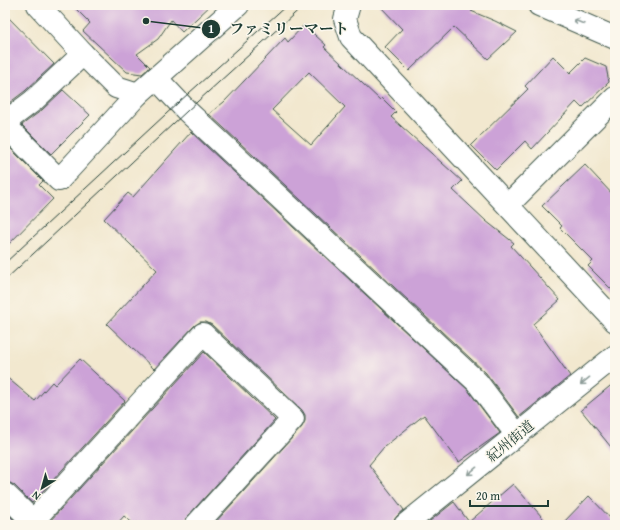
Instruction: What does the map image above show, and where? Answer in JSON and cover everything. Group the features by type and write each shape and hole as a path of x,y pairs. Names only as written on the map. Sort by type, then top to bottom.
{"street":[{"path":"38,5 116,87 138,94"},
{"path":"5,125 59,180 138,94 238,5"},
{"path":"349,5 345,19 351,37 508,204 615,321"},
{"path":"539,5 615,38"},
{"path":"5,122 33,101 83,54"},
{"path":"156,78 187,111 477,382 516,436"},
{"path":"508,204 615,98"},
{"path":"5,494 35,523 203,334 293,418 196,525"},
{"name":"紀州街道","path":"405,525 615,356"}],"building":[{"path":"72,5 211,5 182,32 171,20 158,39 137,54 150,67 142,74 127,72 83,31 90,23"},
{"path":"379,5 477,5 471,11 517,32 488,59 454,27 409,71 385,47 402,29"},
{"path":"5,14 54,64 25,91 5,106"},
{"path":"304,25 326,45 324,47 380,100 382,98 396,112 391,117 462,181 453,190 486,221 514,243 511,246 560,300 533,324 570,376 519,417 486,373 209,114 224,102 285,38 288,42","holes":["309,72 345,107 311,145 272,110"]},
{"path":"553,56 570,73 585,58 606,67 609,82 582,108 576,102 532,149 525,141 496,170 471,145 528,89 525,86"},
{"path":"63,90 90,115 51,154 22,125 42,110"},
{"path":"191,132 468,390 500,433 459,462 424,415 384,447 369,465 404,510 394,520 393,525 213,525 302,427 305,421 305,415 302,410 212,325 206,322 200,322 194,326 154,369 107,324 157,270 104,219 128,193 133,197"},
{"path":"5,143 43,181 39,185 53,199 5,248"},
{"path":"585,165 615,197 615,293 588,266 593,261 560,228 562,226 542,206"},
{"path":"204,352 275,420 187,517 184,525 135,525 124,516 116,525 49,525 49,522"},
{"path":"80,359 125,401 32,503 14,485 5,482 5,376 35,401 52,382 55,385"},
{"path":"615,382 615,452 581,410"},
{"path":"513,484 549,525 425,525 454,502 469,522"},
{"path":"589,496 615,523 615,525 561,525"},
{"path":"5,511 19,525 5,525"}],"tram line":[{"path":"5,263 179,102 287,5"},
{"path":"5,280 304,5"}],"place":[{"name":"ファミリーマート","path":"146,21"}]}
